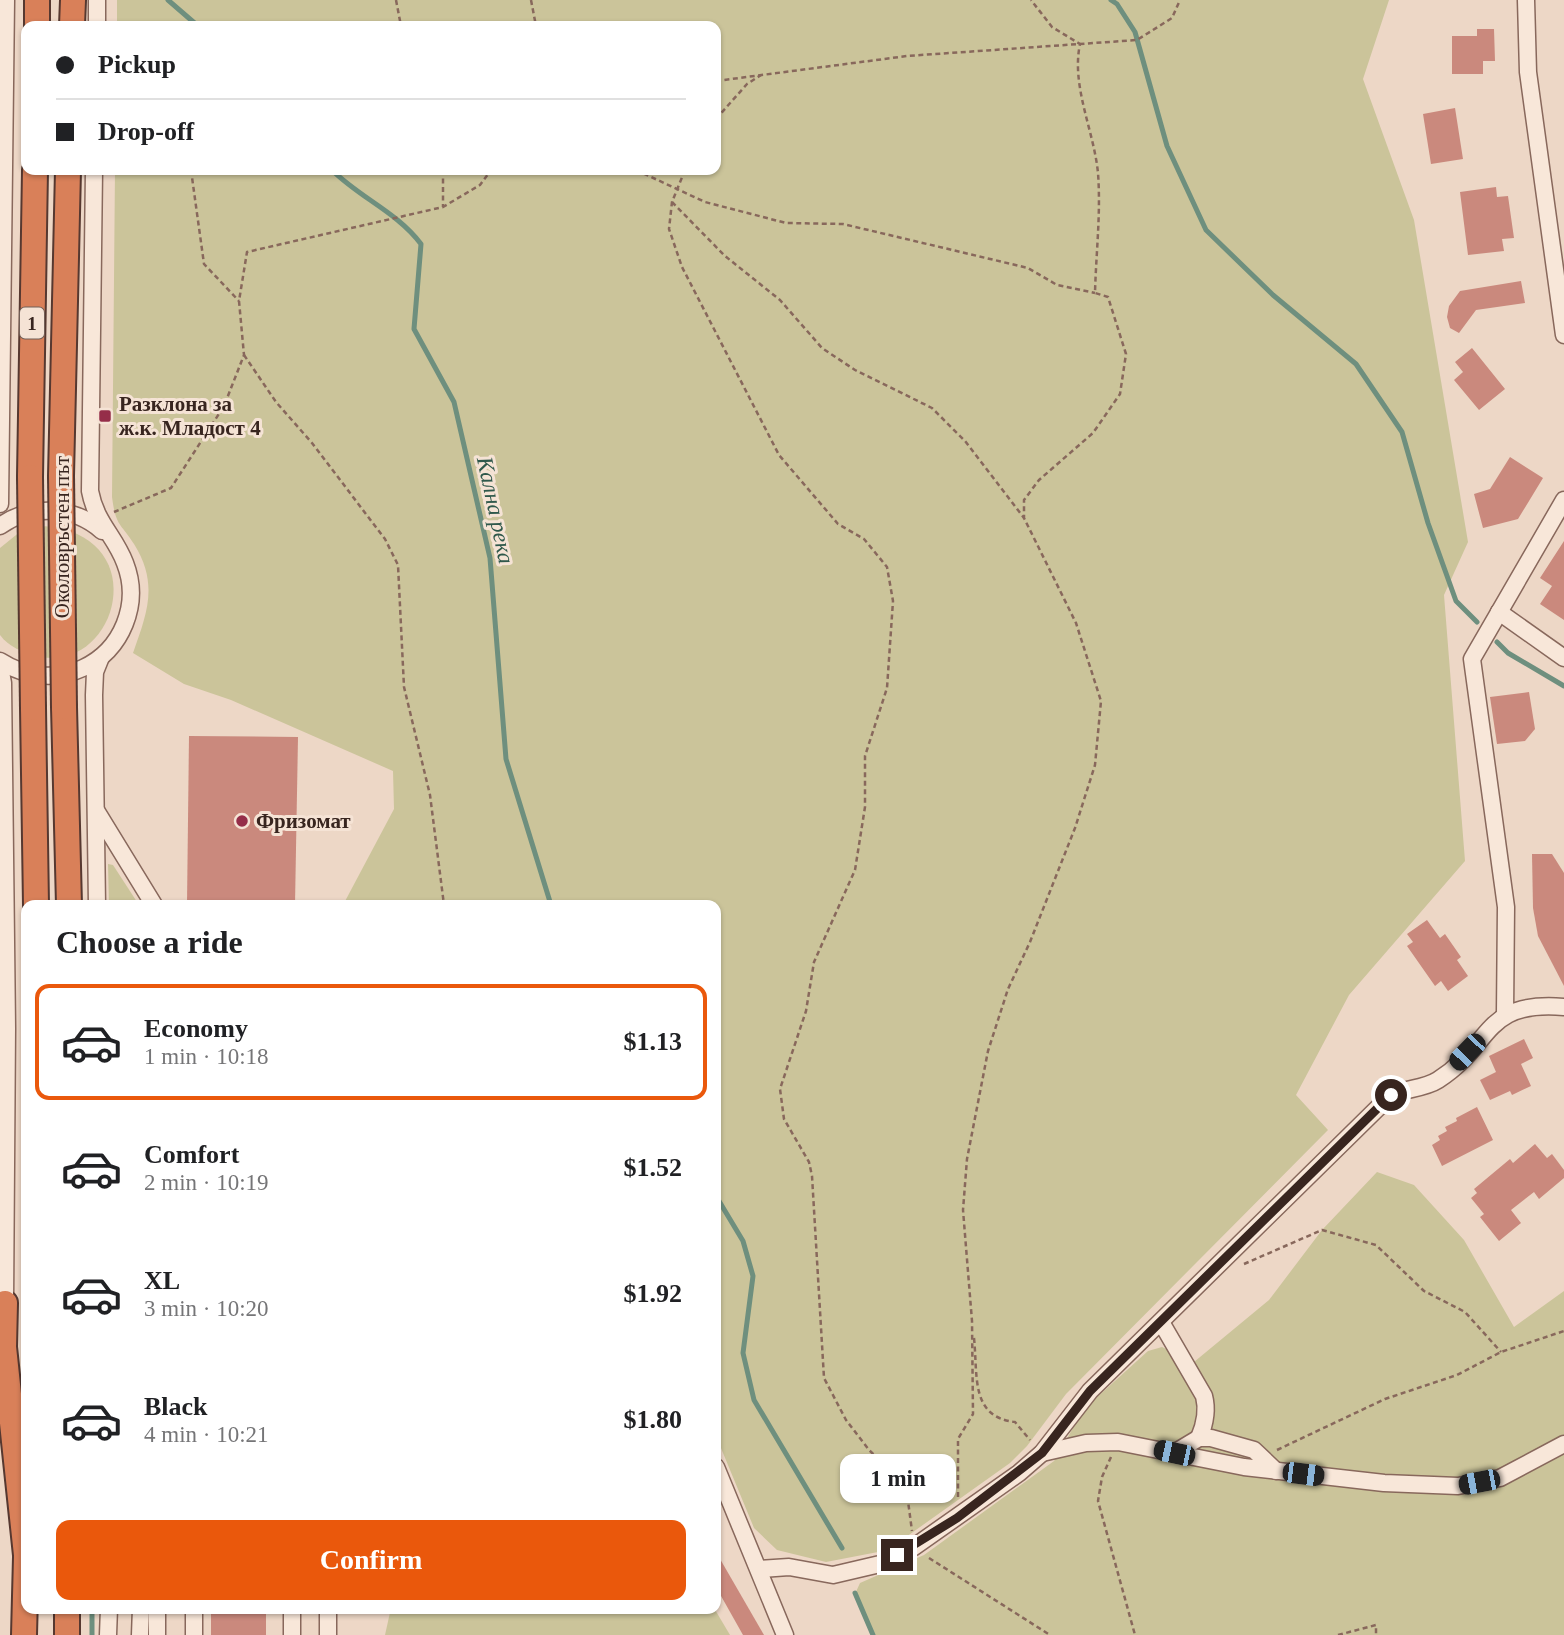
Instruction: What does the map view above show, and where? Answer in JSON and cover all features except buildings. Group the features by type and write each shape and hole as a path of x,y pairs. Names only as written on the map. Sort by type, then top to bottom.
{"highway":[{"path":"37,0 37,21"},
{"path":"72,21 73,0"},
{"name":"Околовръстен път","path":"35,175 30,477 36,900"},
{"name":"Околовръстен път","path":"68,175 61,476 69,900"},
{"path":"2,1303 21,1508"},
{"path":"24,1635 25,1614"},
{"path":"67,1614 67,1635"}],"street":[{"path":"0,504 6,0"},
{"path":"97,0 97,21"},
{"path":"1526,0 1528,72 1564,335"},
{"path":"0,661 22,672 49,676 76,671 101,657 120,636 130,607 131,592 125,563 93,509 90,478 94,175"},
{"path":"1506,1013 1506,907 1472,659 1564,500"},
{"path":"0,526 24,514 61,511 87,521 109,537"},
{"path":"1499,612 1564,658"},
{"path":"97,900 94,695 95,672 101,657"},
{"path":"0,667 3,683 2,818 7,1028 2,1303"},
{"path":"96,807 100,820 151,900"},
{"path":"760,1569 789,1567 811,1573 853,1572 880,1564 914,1547 957,1518 1042,1453 1090,1391 1391,1095 1438,1080 1506,1013 1542,1005 1564,1007"},
{"path":"1161,1322 1204,1396 1204,1426 1199,1438"},
{"path":"1174,1453 1199,1438 1211,1438 1254,1450 1276,1471"},
{"path":"1042,1453 1086,1443 1118,1442 1276,1471 1384,1483 1458,1486 1500,1478 1564,1444"},
{"path":"721,1479 785,1635"},
{"path":"108,1635 109,1614"},
{"path":"140,1635 141,1614"},
{"path":"157,1614 157,1635"},
{"path":"194,1614 194,1635"},
{"path":"292,1614 292,1635"},
{"path":"328,1614 328,1635"}],"path":[{"path":"396,0 400,21"},
{"path":"531,0 536,21"},
{"path":"1031,0 1052,27 1080,44"},
{"path":"721,80 907,56 1137,40 1172,18 1180,0"},
{"path":"1080,44 1079,85 1092,135 1100,212 1095,293"},
{"path":"721,113 747,84 763,74"},
{"path":"192,175 204,264 239,301"},
{"path":"443,175 443,207"},
{"path":"93,509 115,512 172,488 224,407 244,355 239,301 247,252 443,207 480,185 487,175"},
{"path":"648,175 705,202 786,223 843,224 1028,268 1057,285 1108,297 1126,354 1120,394 1093,433 1039,480 1024,500 1024,517"},
{"path":"683,175 672,202 669,229 682,267 779,455 838,524 864,539 887,567 893,601 887,688 865,756 865,807 855,870 814,962 806,1011 780,1089 784,1119 809,1162 812,1176 824,1378 846,1420 869,1450 899,1479 908,1501 914,1547 949,1574 1050,1635"},
{"path":"672,202 725,256 780,300 822,348 855,370 932,408 965,441 1024,517 1076,623 1101,701 1091,778 1030,942 1008,989 988,1051 964,1183 963,1210 979,1394 987,1413 998,1420 1015,1422 1042,1453"},
{"path":"244,355 276,402 312,443 385,539 398,565 404,687 430,794 443,900"},
{"path":"1240,1265 1322,1230 1376,1245 1424,1291 1465,1312 1501,1352"},
{"path":"957,1518 958,1439 973,1415 972,1321"},
{"path":"1264,1457 1385,1399 1457,1376 1501,1352 1564,1331"},
{"path":"1118,1442 1102,1477 1098,1501 1135,1635"},
{"path":"1338,1635 1348,1630 1376,1625 1376,1635"}],"shaded area":[{"path":"117,0 1389,0 1363,79 1414,220 1468,542 1444,595 1465,861 1349,995 1296,1095 1328,1130 1066,1394 1027,1446 1010,1463 906,1537 878,1552 826,1562 777,1550 754,1528 721,1448 721,900 346,900 394,809 393,771 231,700 184,684 133,653 143,625 148,586 142,559 119,524 112,497 115,175 721,175 721,21 117,21"},
{"path":"43,526 79,535 101,552 112,576 113,602 104,626 88,645 64,656 36,656 12,646 0,635 0,548 21,531"},
{"path":"108,864 113,865 136,900 109,900"},
{"path":"1377,1172 1414,1185 1464,1240 1514,1327 1564,1291 1564,1635 873,1635 855,1594 860,1583 924,1555 1054,1461 1084,1409 1148,1351 1162,1347 1194,1362 1269,1300 1322,1230"},
{"path":"390,1614 718,1614 730,1635 385,1635"}],"waterway":[{"name":"Кална река","path":"168,0 192,21"},
{"path":"1111,0 1117,4 1135,32 1167,146 1206,230 1273,295 1356,364 1402,432 1428,523 1456,601 1477,622"},
{"name":"Кална река","path":"338,175 401,223 421,244 414,329 454,402 490,558 506,759 549,900"},
{"path":"1497,642 1508,653 1564,686"},
{"name":"Кална река","path":"721,1204 743,1241 753,1276 743,1353 754,1400 842,1548"},
{"name":"Кална река","path":"855,1593 873,1635"},
{"path":"92,1614 92,1635"}],"place":[{"name":"Разклона за ж.к. Младост 4","path":"105,416"},
{"name":"Фризомат","path":"242,821"}],"route":[{"path":"897,1555 914,1547 957,1518 1042,1453 1090,1391 1391,1095"}]}
